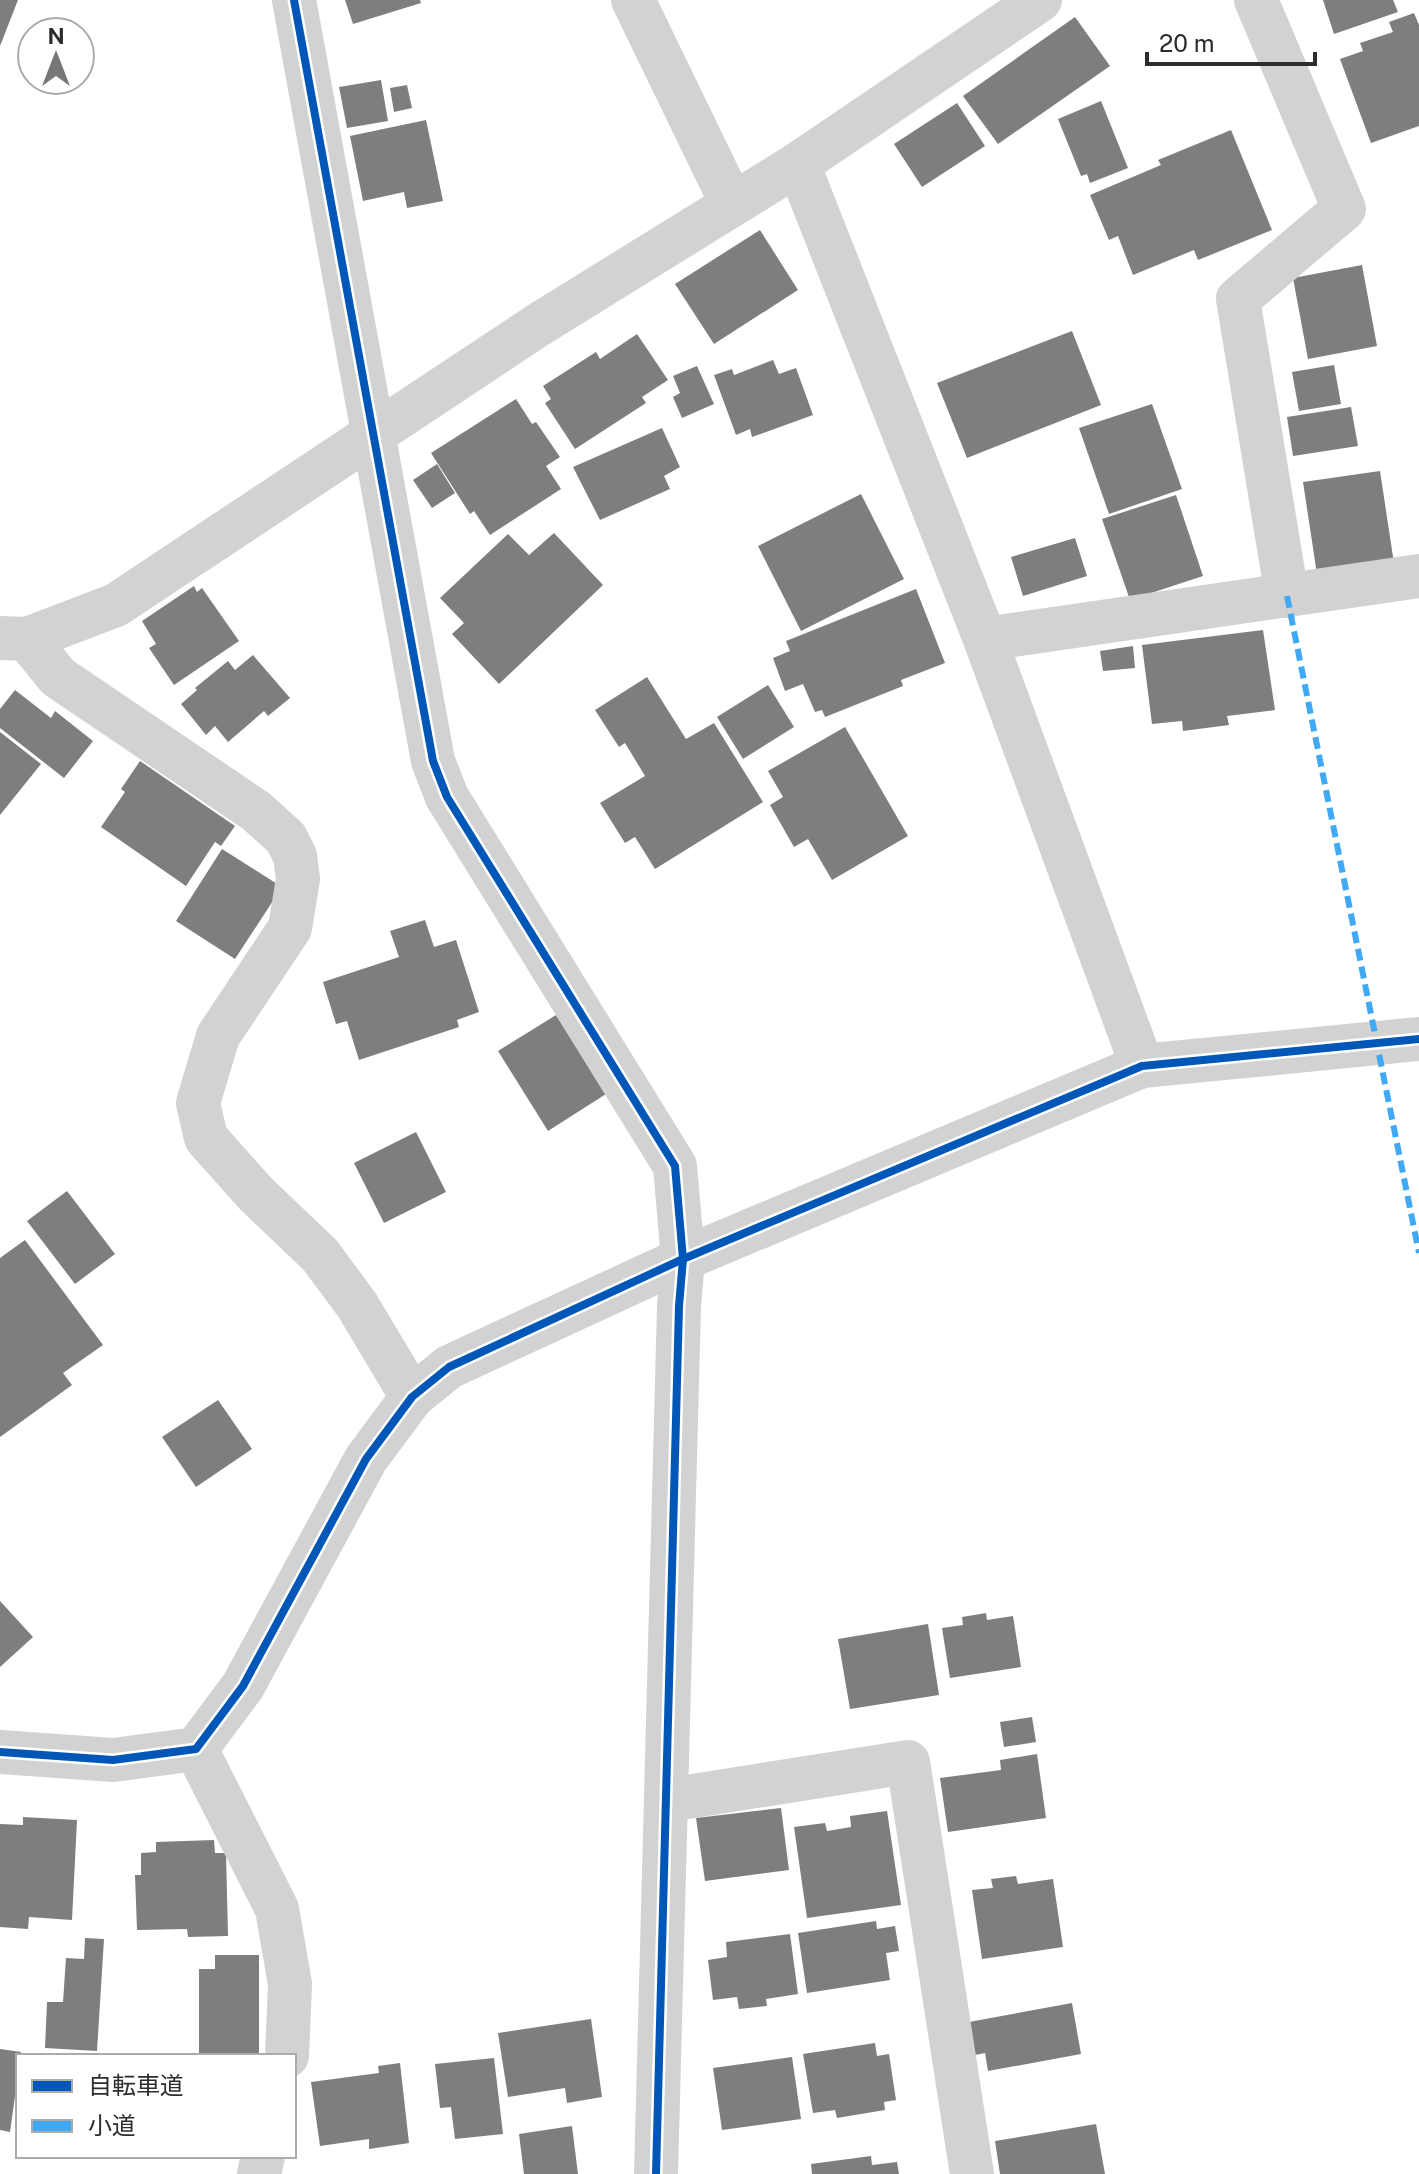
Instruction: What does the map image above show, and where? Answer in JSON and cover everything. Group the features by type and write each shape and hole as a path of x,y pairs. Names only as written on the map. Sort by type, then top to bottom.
{"street":[{"path":"294,0 433,761 447,797 675,1166 683,1259 679,1306 656,2174"},
{"path":"633,0 732,204"},
{"path":"13,639 116,605 372,434 798,164 1040,0"},
{"path":"1256,0 1344,209 1238,299 1287,596"},
{"path":"798,164 985,639 1142,1066"},
{"path":"985,639 1419,576"},
{"path":"13,639 58,677 256,811 286,838 295,856 298,879 290,928 218,1036 198,1103 206,1138 256,1194 320,1255 357,1305 412,1397"},
{"path":"0,1752 113,1760 196,1749 243,1686 366,1459 412,1397 449,1367 683,1259 1142,1066 1419,1039"},
{"path":"196,1749 277,1909 290,1984 287,2054"},
{"path":"668,1800 908,1762 972,2174"}],"building":[{"path":"0,0 18,0 0,46"},
{"path":"345,0 420,0 421,3 353,24"},
{"path":"1323,0 1393,0 1398,12 1334,34"},
{"path":"1414,13 1419,25 1419,126 1371,143 1340,59 1363,51 1360,43 1393,32 1389,22"},
{"path":"1075,17 1110,66 998,144 963,96"},
{"path":"381,80 388,121 347,128 339,87"},
{"path":"407,85 412,108 394,112 390,88"},
{"path":"1101,101 1128,168 1090,183 1087,174 1081,176 1058,119"},
{"path":"957,103 985,146 922,187 894,144"},
{"path":"426,120 443,201 407,208 404,192 363,201 350,136"},
{"path":"1231,130 1272,230 1198,260 1194,250 1133,275 1118,236 1109,240 1090,195 1161,165 1158,160"},
{"path":"760,230 798,290 714,344 675,284"},
{"path":"1362,265 1377,346 1308,359 1293,278"},
{"path":"1072,331 1101,405 967,458 937,383"},
{"path":"637,334 668,380 642,397 646,403 575,449 545,403 551,399 543,386 596,352 600,359"},
{"path":"773,360 779,374 796,368 813,415 752,437 750,429 736,435 714,375 732,369 734,375"},
{"path":"1334,365 1341,404 1299,411 1292,372"},
{"path":"697,366 714,404 682,418 673,397 680,393 673,376"},
{"path":"516,399 560,457 546,466 561,489 490,535 474,511 470,514 431,453"},
{"path":"1152,404 1182,489 1109,514 1079,428"},
{"path":"1351,407 1358,446 1293,456 1287,417"},
{"path":"662,428 680,467 664,476 670,489 600,520 573,467"},
{"path":"437,464 455,493 432,508 413,480"},
{"path":"1380,471 1395,570 1318,581 1303,482"},
{"path":"861,494 904,579 801,631 758,546"},
{"path":"1176,495 1203,576 1130,600 1102,519"},
{"path":"554,533 603,585 499,684 452,634 464,623 440,598 508,534 529,555"},
{"path":"1075,538 1087,576 1023,596 1011,557"},
{"path":"194,586 197,592 202,588 239,641 174,685 149,648 156,644 142,621"},
{"path":"916,589 945,663 901,680 903,686 825,717 822,710 815,712 803,684 785,691 773,658 790,651 786,641"},
{"path":"1263,630 1275,710 1227,716 1229,725 1183,731 1182,721 1152,724 1142,645"},
{"path":"1133,646 1135,668 1103,671 1100,651"},
{"path":"253,655 290,698 268,716 264,711 228,742 215,726 206,735 181,704 228,661 235,670"},
{"path":"647,677 686,739 714,723 763,802 655,869 635,837 625,843 600,803 645,776 625,743 619,747 595,710"},
{"path":"768,685 794,727 743,759 717,717"},
{"path":"15,690 51,718 55,711 93,741 64,778 0,728 0,709"},
{"path":"845,727 908,836 832,880 808,839 794,847 770,805 783,797 768,771"},
{"path":"0,732 41,764 0,815"},
{"path":"140,761 235,826 221,846 215,842 186,886 101,827 125,792 121,789"},
{"path":"222,849 282,887 235,959 176,921"},
{"path":"425,920 434,947 456,940 479,1012 457,1020 459,1027 359,1060 347,1021 336,1024 323,982 399,957 390,931"},
{"path":"556,1015 606,1094 548,1131 498,1051"},
{"path":"416,1132 446,1192 384,1223 354,1163"},
{"path":"67,1191 115,1254 75,1284 27,1221"},
{"path":"25,1240 103,1345 63,1373 72,1385 0,1437 0,1258"},
{"path":"218,1400 252,1449 196,1487 162,1437"},
{"path":"0,1601 33,1637 0,1667"},
{"path":"986,1613 987,1620 1013,1616 1021,1667 950,1678 942,1628 963,1625 962,1617"},
{"path":"928,1624 939,1695 850,1709 838,1639"},
{"path":"1032,1717 1036,1742 1004,1747 1000,1722"},
{"path":"1037,1754 1046,1818 948,1832 940,1778 1001,1770 1000,1760"},
{"path":"781,1808 789,1870 705,1881 696,1818"},
{"path":"887,1811 901,1905 807,1918 794,1827 825,1823 827,1831 851,1827 850,1816"},
{"path":"23,1817 77,1820 72,1920 29,1917 28,1929 0,1927 0,1824 23,1825"},
{"path":"214,1840 215,1853 226,1853 228,1936 188,1937 187,1929 137,1930 135,1875 141,1875 141,1853 156,1852 156,1842"},
{"path":"1016,1876 1018,1884 1053,1879 1063,1947 982,1959 972,1890 993,1888 991,1879"},
{"path":"876,1921 877,1929 895,1926 899,1951 886,1953 890,1980 807,1993 798,1933"},
{"path":"790,1934 798,1994 766,1999 767,2006 739,2009 737,1997 713,2000 708,1960 727,1957 726,1942"},
{"path":"85,1938 104,1939 97,2051 45,2048 47,2002 63,2002 66,1958 84,1959"},
{"path":"215,1955 259,1955 259,2054 199,2054 199,1969 215,1969"},
{"path":"1072,2003 1081,2054 988,2071 985,2053 975,2055 969,2022"},
{"path":"591,2019 602,2097 567,2103 565,2088 508,2097 498,2033"},
{"path":"875,2043 877,2056 889,2054 896,2100 884,2102 885,2110 837,2118 835,2110 813,2113 803,2054"},
{"path":"0,2049 21,2054 16,2054 16,2089 10,2132 0,2130"},
{"path":"792,2057 801,2119 722,2130 713,2068"},
{"path":"494,2058 503,2134 455,2139 451,2107 440,2108 435,2064"},
{"path":"400,2063 409,2143 369,2149 369,2139 320,2146 311,2082 379,2073 378,2066"},
{"path":"1096,2124 1105,2174 1000,2174 995,2141"},
{"path":"572,2126 578,2174 524,2174 519,2134"},
{"path":"871,2156 872,2165 897,2162 899,2174 812,2174 811,2164"}],"marked path":[{"path":"1287,596 1419,1253"}],"cycle path":[{"path":"294,0 433,761 447,797 675,1166 683,1259 679,1306 656,2174"},
{"path":"0,1752 113,1760 196,1749 243,1686 366,1459 412,1397 449,1367 683,1259 1142,1066 1419,1039"}]}
